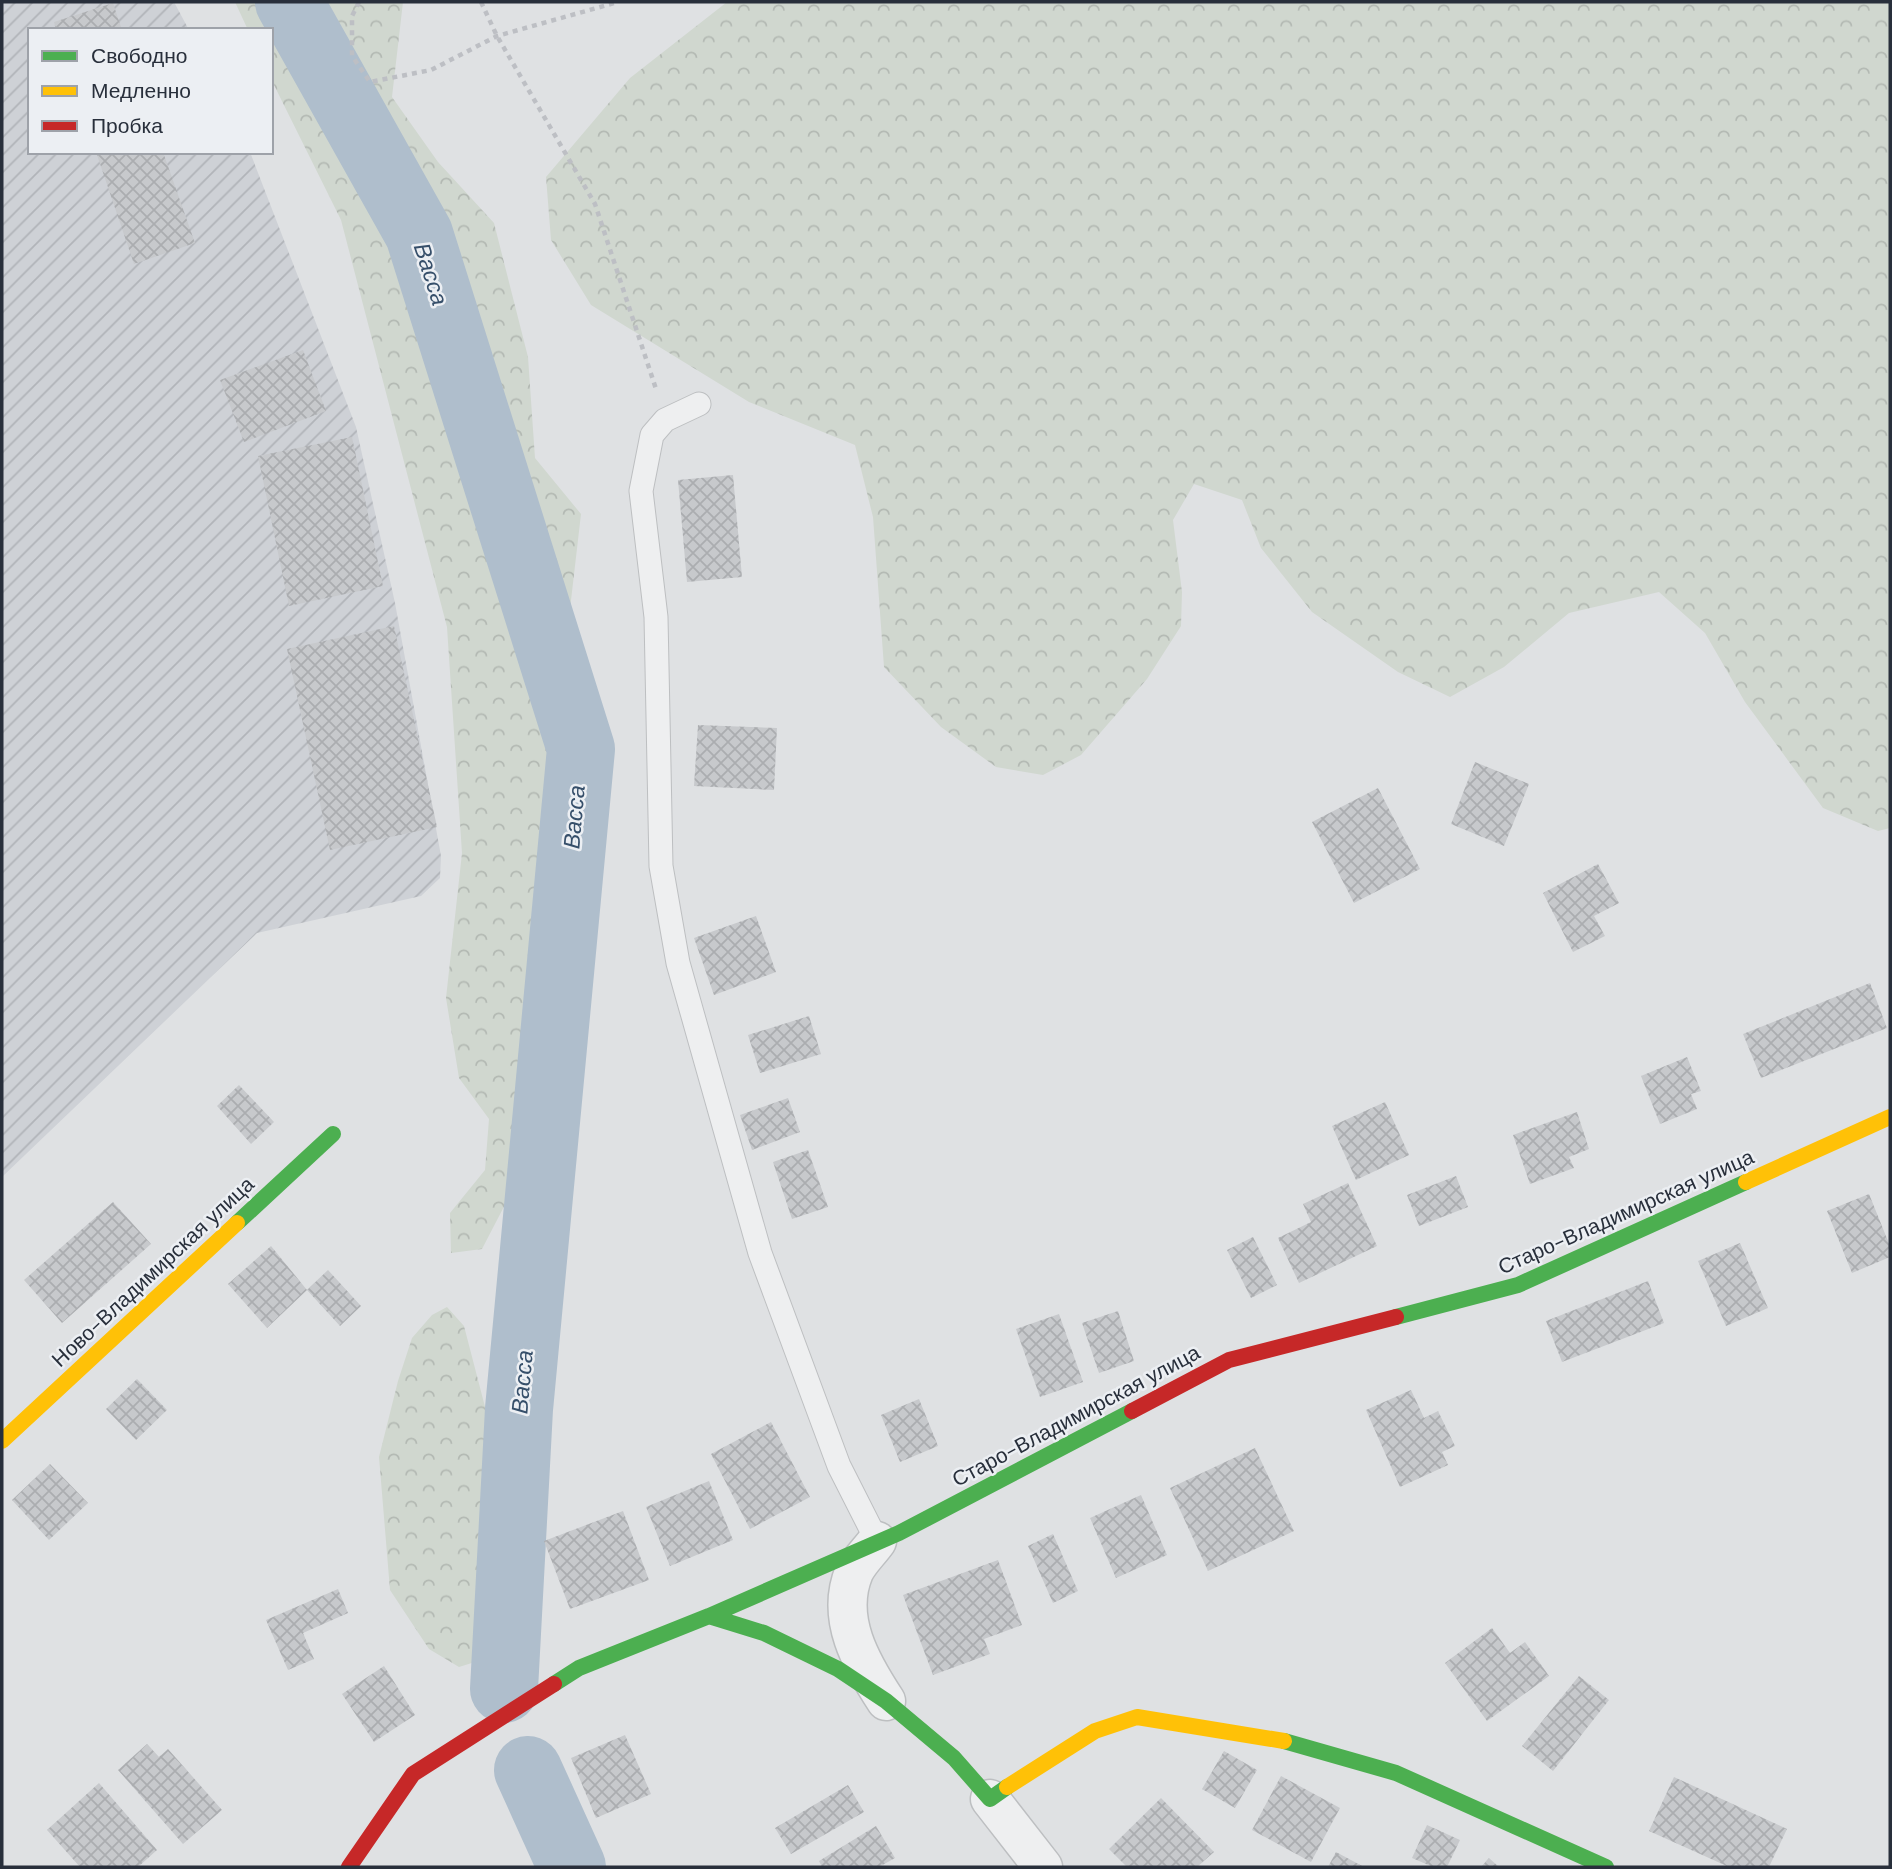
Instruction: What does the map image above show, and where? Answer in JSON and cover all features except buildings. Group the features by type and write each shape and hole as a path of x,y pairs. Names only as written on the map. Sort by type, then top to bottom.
{"street":[{"name":"Старо-Владимирская улица","path":"349,1867 413,1774 579,1668 709,1616 899,1533 1229,1360 1518,1285 1890,1117"},
{"name":"Ново-Владимирская улица","path":"2,1441 333,1134"},
{"path":"877,1541 855,1571 849,1591 847,1618 868,1674 886,1701"},
{"path":"709,1616 764,1633 838,1669 886,1701 954,1758 1043,1867"},
{"path":"990,1799 1095,1731 1137,1717 1281,1740 1396,1773 1606,1867"}],"lane":[{"path":"699,404 665,420 652,435 641,491 656,617 661,866 678,963 760,1253 839,1466 877,1541"}],"path":[{"path":"359,2 352,16 352,56 370,82 431,70 498,36 618,2"},
{"path":"481,2 596,204 665,420"}],"shaded area":[{"path":"2,2 174,2 188,28 28,28 28,154 251,154 356,427 395,603 441,856 440,878 421,896 257,933 2,1177"}],"green space":[{"path":"235,2 403,2 392,97 438,162 494,223 528,357 535,458 581,514 570,609 566,772 541,904 536,1035 522,1107 511,1193 482,1249 451,1253 450,1213 485,1170 489,1119 459,1078 446,998 462,853 447,627 341,220 273,83 273,28 247,28"},
{"path":"727,2 1890,2 1890,828 1878,831 1823,808 1745,702 1705,633 1659,592 1569,613 1504,667 1450,697 1398,672 1312,612 1261,548 1242,500 1194,484 1173,520 1182,592 1181,626 1147,679 1081,755 1043,775 996,767 941,727 884,667 873,517 855,445 749,402 591,305 551,240 546,177 630,78"},
{"path":"447,1307 464,1326 497,1453 488,1544 497,1578 512,1612 508,1633 491,1657 459,1667 429,1649 390,1590 379,1457 412,1338 432,1315"}],"waterway":[{"name":"Васса","path":"289,2 419,234 581,749 519,1409 504,1689"},
{"name":"Васса","path":"528,1770 572,1867"}],"traffic: fast":[{"path":"237,1223 333,1134"},
{"path":"1396,1317 1518,1285 1746,1182"},
{"path":"554,1684 579,1668 709,1616 899,1533 1132,1411"},
{"path":"709,1616 764,1633 838,1669 886,1701 954,1758 990,1799 1007,1787"},
{"path":"1284,1741 1396,1773 1606,1867"}],"traffic: slow":[{"path":"1746,1182 1890,1117"},
{"path":"2,1441 237,1223"},
{"path":"1007,1787 1095,1731 1137,1717 1284,1741"}],"traffic: jam":[{"path":"1132,1411 1229,1360 1396,1317"},
{"path":"349,1867 413,1774 554,1684"}]}
